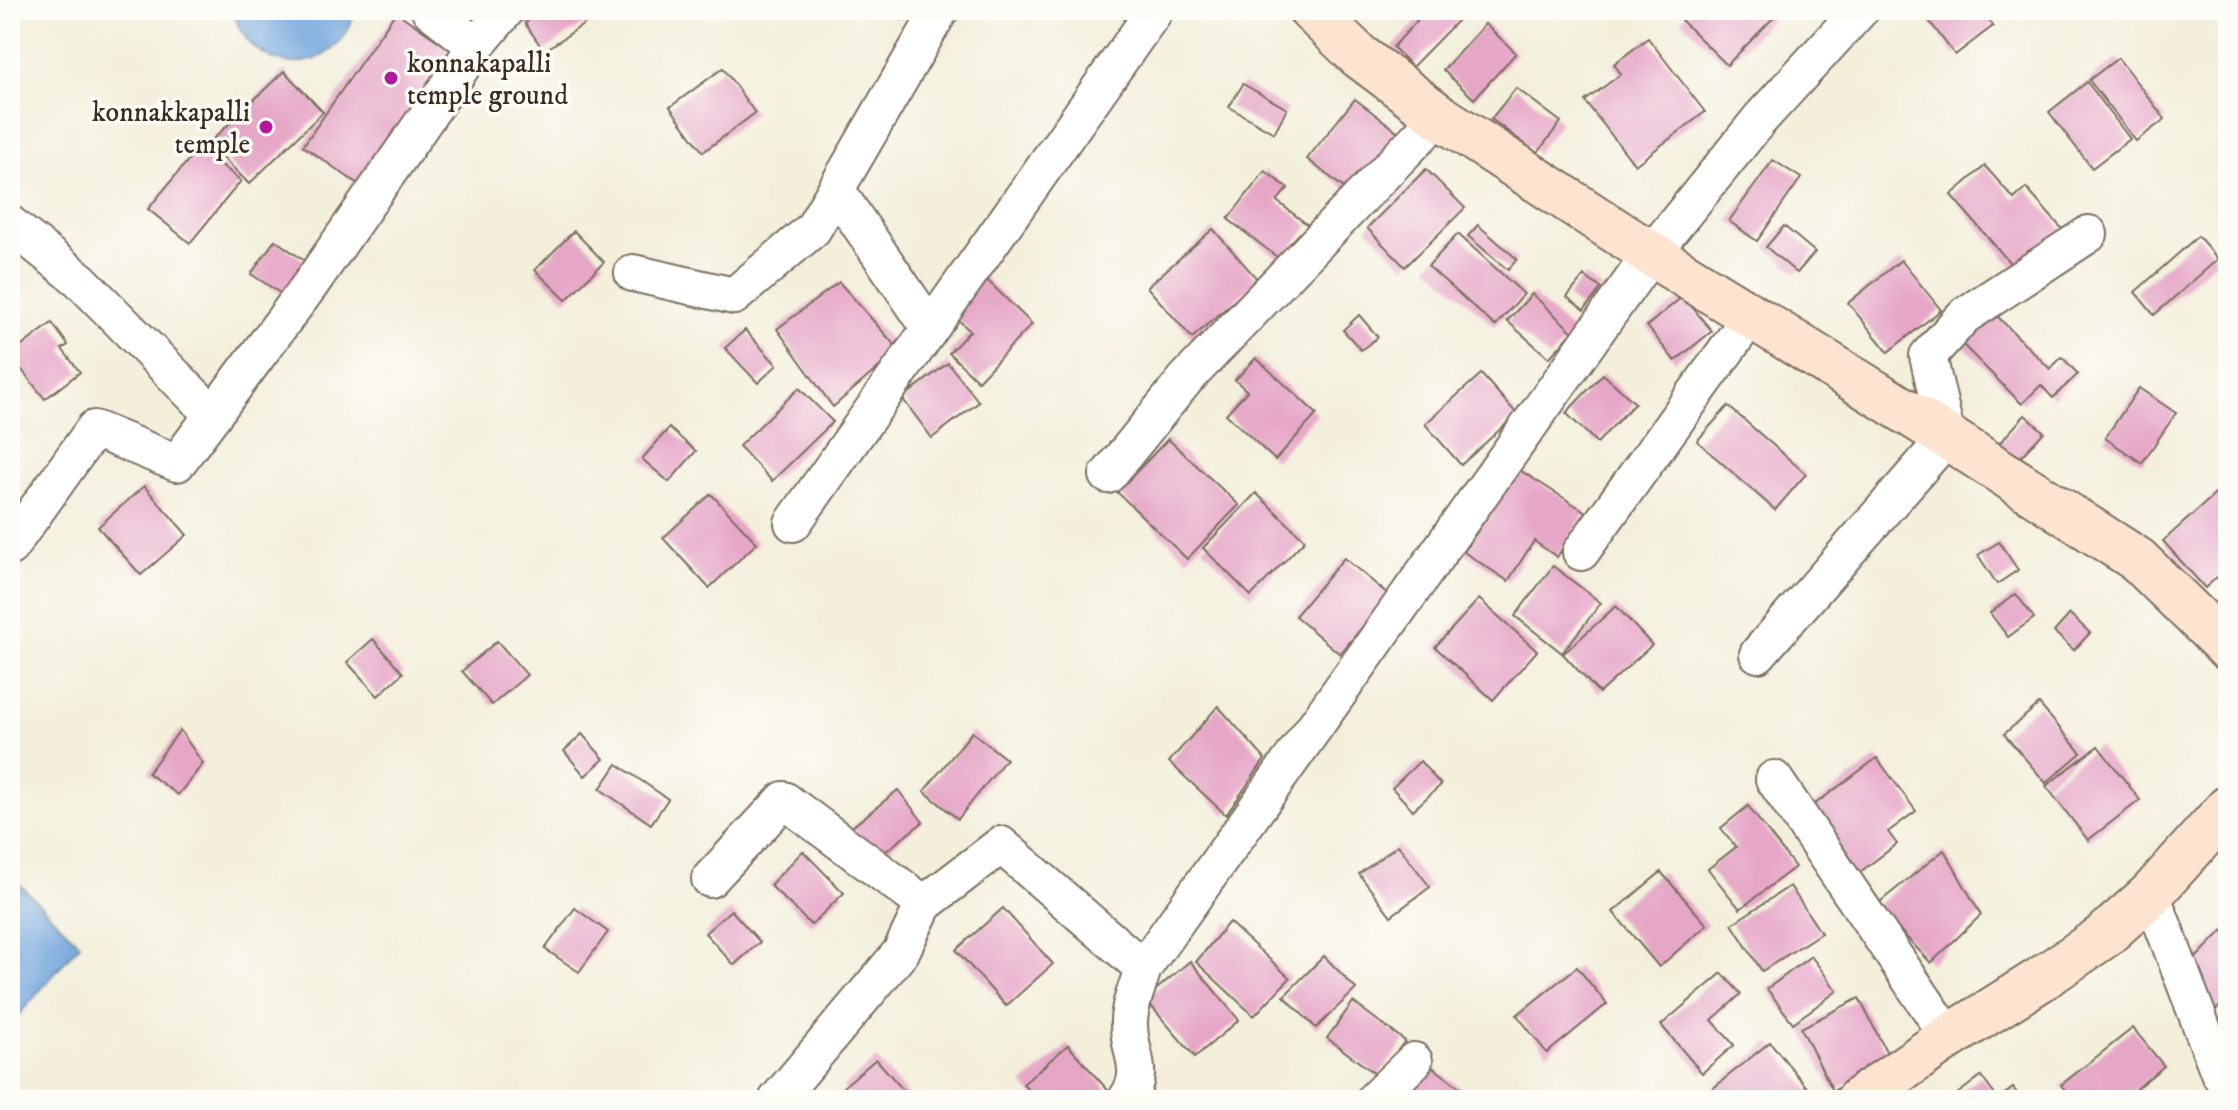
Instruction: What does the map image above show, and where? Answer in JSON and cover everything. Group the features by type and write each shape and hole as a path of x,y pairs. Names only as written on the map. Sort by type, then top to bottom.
{"street":[{"path":"430,10 476,46"},
{"path":"10,547 94,429 177,463 310,285 476,46 506,10"},
{"path":"633,273 734,296 813,229 940,10"},
{"path":"793,523 1155,10"},
{"path":"1311,10 1359,56 1439,116 1651,254 1947,437 2138,560 2228,648"},
{"path":"1126,1100 1136,1084 1137,1072 1128,1026 1143,968 1651,254 1760,119 1860,10"},
{"path":"1108,475 1185,380 1439,116"},
{"path":"836,190 930,328"},
{"path":"10,224 80,280 213,415"},
{"path":"1947,437 1928,356 1964,316 2089,234"},
{"path":"1581,552 1751,316"},
{"path":"1758,654 1947,437"},
{"path":"1774,779 1949,1037"},
{"path":"710,879 784,800 924,904"},
{"path":"1858,1100 2104,936 2151,894 2228,808"},
{"path":"777,1100 901,952 924,904 1001,845 1143,968"},
{"path":"2151,894 2219,1072 2228,1087"},
{"path":"1374,1100 1414,1061"}],"water":[{"path":"233,10 355,10 346,33 332,50 314,59 295,63 275,60 257,50 243,33"},
{"path":"10,875 80,944 10,1025"}],"building":[{"path":"544,10 591,10 596,16 544,51 525,23"},
{"path":"888,10 909,10 901,20"},
{"path":"1210,10 1234,10 1225,21"},
{"path":"1406,10 1454,10 1461,17 1412,67 1393,47 1417,21"},
{"path":"1691,10 1781,10 1727,65 1681,20"},
{"path":"1921,10 1982,10 1993,26 1955,55"},
{"name":"konnakapalli temple ground","path":"396,12 451,50 358,184 303,146"},
{"path":"1485,24 1516,53 1474,99 1443,70"},
{"path":"1648,38 1705,112 1635,165 1585,101 1621,74 1614,64"},
{"path":"2118,58 2165,119 2136,141 2089,80"},
{"path":"723,68 755,113 703,152 670,107"},
{"name":"konnakkapalli temple","path":"284,71 323,112 249,184 209,143"},
{"path":"2087,82 2130,139 2092,168 2049,112"},
{"path":"1243,84 1287,109 1274,133 1229,107"},
{"path":"1516,88 1561,122 1537,153 1491,119"},
{"path":"1355,99 1402,135 1353,195 1307,159"},
{"path":"199,147 241,181 190,243 148,209"},
{"path":"1773,160 1801,178 1757,241 1729,221"},
{"path":"1985,166 2014,199 2026,188 2064,231 2017,271 1951,195"},
{"path":"1426,169 1465,208 1405,267 1367,228"},
{"path":"1265,171 1288,188 1277,201 1309,226 1281,260 1228,219"},
{"path":"2228,195 2228,214 2219,203"},
{"path":"1478,225 1517,259 1508,270 1468,236"},
{"path":"1784,226 1815,252 1797,273 1766,247"},
{"path":"1213,229 1258,280 1192,338 1147,287"},
{"path":"574,231 604,262 566,300 535,270"},
{"path":"1458,234 1524,294 1495,326 1428,266"},
{"path":"2198,236 2218,259 2154,315 2135,292"},
{"path":"275,240 312,266 289,299 251,274"},
{"path":"1901,260 1941,310 1888,352 1848,303"},
{"path":"981,274 1032,324 978,381 949,353 970,331 947,309"},
{"path":"1584,276 1601,288 1584,310 1567,297"},
{"path":"839,282 899,350 833,407 777,329"},
{"path":"1532,294 1573,332 1549,358 1507,321"},
{"path":"1683,296 1712,331 1675,361 1647,326"},
{"path":"1994,313 2050,369 2062,357 2078,374 2053,398 2041,385 2022,404 1962,344"},
{"path":"1359,315 1378,337 1361,350 1343,330"},
{"path":"52,323 68,345 62,349 80,372 45,399 10,355"},
{"path":"745,330 777,365 758,383 725,348"},
{"path":"1256,358 1317,414 1275,460 1226,414 1247,391 1235,380"},
{"path":"948,363 979,402 932,438 902,398"},
{"path":"1481,374 1517,414 1461,465 1425,424"},
{"path":"1603,374 1635,403 1597,443 1566,413"},
{"path":"799,388 833,422 772,481 739,446"},
{"path":"2139,388 2176,413 2142,463 2105,438"},
{"path":"1728,406 1806,474 1775,510 1697,441"},
{"path":"2025,415 2044,432 2013,465 1995,448"},
{"path":"669,428 696,451 669,482 642,459"},
{"path":"1168,439 1239,505 1187,559 1117,492"},
{"path":"1518,469 1586,512 1557,557 1534,541 1508,581 1464,552"},
{"path":"144,486 187,535 141,575 98,527"},
{"path":"2221,489 2228,497 2228,567 2205,588 2163,541"},
{"path":"1256,493 1305,540 1251,596 1203,548"},
{"path":"711,494 757,543 709,588 663,538"},
{"path":"1999,542 2018,570 1997,584 1978,555"},
{"path":"1344,558 1389,595 1340,654 1295,616"},
{"path":"1553,566 1601,603 1562,653 1515,616"},
{"path":"2016,594 2034,618 2008,637 1990,613"},
{"path":"1479,599 1537,651 1493,700 1435,647"},
{"path":"1616,606 1652,645 1599,693 1563,654"},
{"path":"2070,614 2090,633 2074,650 2054,632"},
{"path":"373,639 403,673 378,696 347,662"},
{"path":"497,641 527,675 492,705 462,671"},
{"path":"2039,704 2081,753 2046,783 2004,734"},
{"path":"1218,706 1265,759 1226,815 1169,762"},
{"path":"180,730 203,764 178,795 148,773"},
{"path":"972,732 1006,759 958,819 924,791"},
{"path":"582,734 604,759 585,776 564,751"},
{"path":"2098,746 2140,800 2088,840 2046,786"},
{"path":"1877,758 1916,811 1888,832 1897,844 1848,881 1799,816"},
{"path":"1420,761 1441,785 1413,810 1392,788"},
{"path":"617,764 668,799 651,824 600,789"},
{"path":"898,790 923,822 877,858 852,827"},
{"path":"1748,806 1795,867 1740,909 1708,869 1736,847 1721,828"},
{"path":"1398,845 1430,887 1391,916 1359,874"},
{"path":"1944,850 1981,915 1931,963 1876,905"},
{"path":"803,851 844,893 811,925 770,885"},
{"path":"1661,872 1707,925 1659,967 1613,912"},
{"path":"1790,886 1821,933 1762,971 1732,924"},
{"path":"575,908 608,932 579,972 545,949"},
{"path":"1003,908 1053,964 1006,1006 956,950"},
{"path":"731,910 760,942 734,965 705,933"},
{"path":"1229,922 1290,978 1254,1016 1196,962"},
{"path":"2223,930 2228,935 2228,999 2207,1018 2190,964"},
{"path":"1324,956 1356,989 1316,1028 1284,996"},
{"path":"1811,956 1837,991 1793,1023 1767,989"},
{"path":"1190,961 1239,1020 1195,1057 1145,999"},
{"path":"1577,967 1607,1004 1547,1053 1517,1015"},
{"path":"1722,973 1741,994 1712,1020 1734,1045 1702,1073 1661,1025"},
{"path":"1859,998 1891,1061 1833,1091 1801,1028"},
{"path":"1353,1002 1405,1041 1378,1076 1327,1038"},
{"path":"2133,1028 2164,1066 2122,1100 2073,1100 2061,1085"},
{"path":"1770,1042 1810,1091 1799,1100 1702,1100 1701,1098"},
{"path":"1068,1045 1112,1095 1107,1100 1037,1100 1023,1084"},
{"path":"876,1059 912,1100 854,1100 843,1087"},
{"path":"1427,1063 1466,1092 1460,1100 1401,1100"},
{"path":"1981,1076 1998,1099 2013,1088 2022,1100 1952,1098"}],"place":[{"name":"konnakapalli temple ground","path":"391,78"},
{"name":"konnakkapalli temple","path":"266,127"}]}
